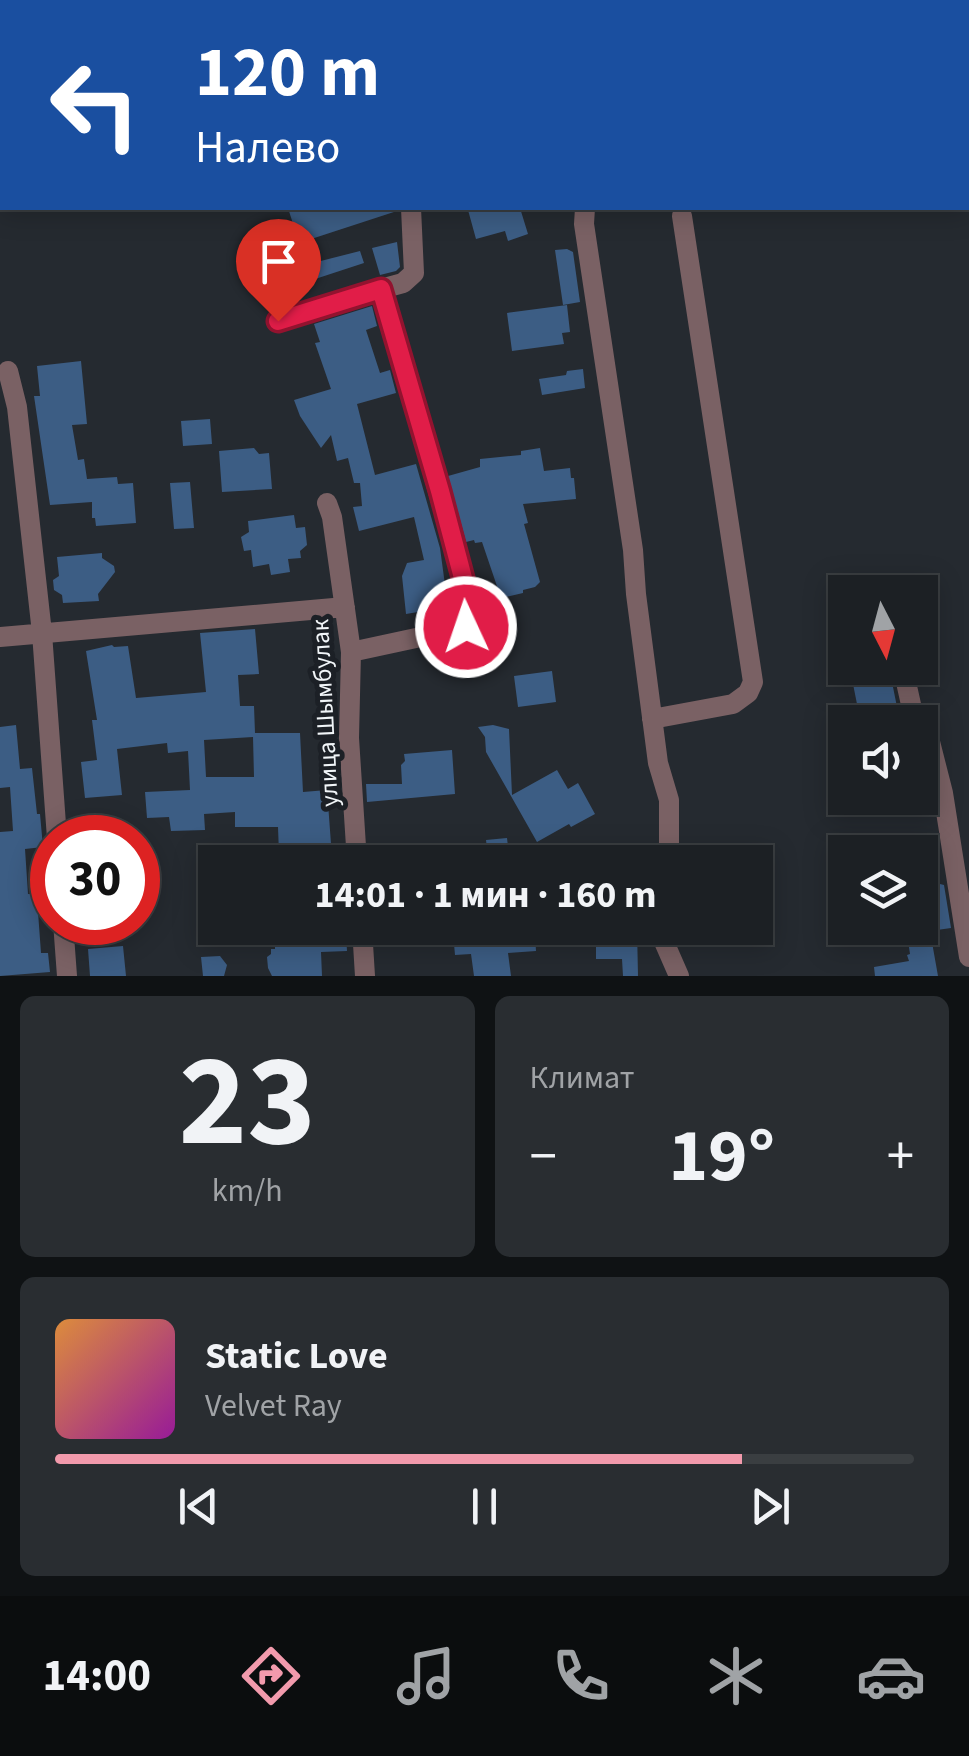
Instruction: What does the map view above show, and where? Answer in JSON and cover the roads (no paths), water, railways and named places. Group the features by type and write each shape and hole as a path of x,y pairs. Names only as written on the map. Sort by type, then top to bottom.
{"street":[{"path":"278,321 404,282 414,273 411,210"},
{"path":"585,210 631,532 658,763 669,800 669,845"},
{"path":"652,719 733,704 748,694 752,682 682,216"},
{"path":"351,652 466,627 471,624 472,612 381,289"},
{"path":"8,371 17,407 42,633 55,815"},
{"name":"улица Шымбулак","path":"327,503 351,652 349,738 356,845"},
{"path":"0,636 345,607"},
{"path":"907,685 912,709 928,730 943,793 969,957"},
{"path":"64,945 66,976"},
{"path":"363,945 365,976"},
{"path":"665,945 679,976"}]}
